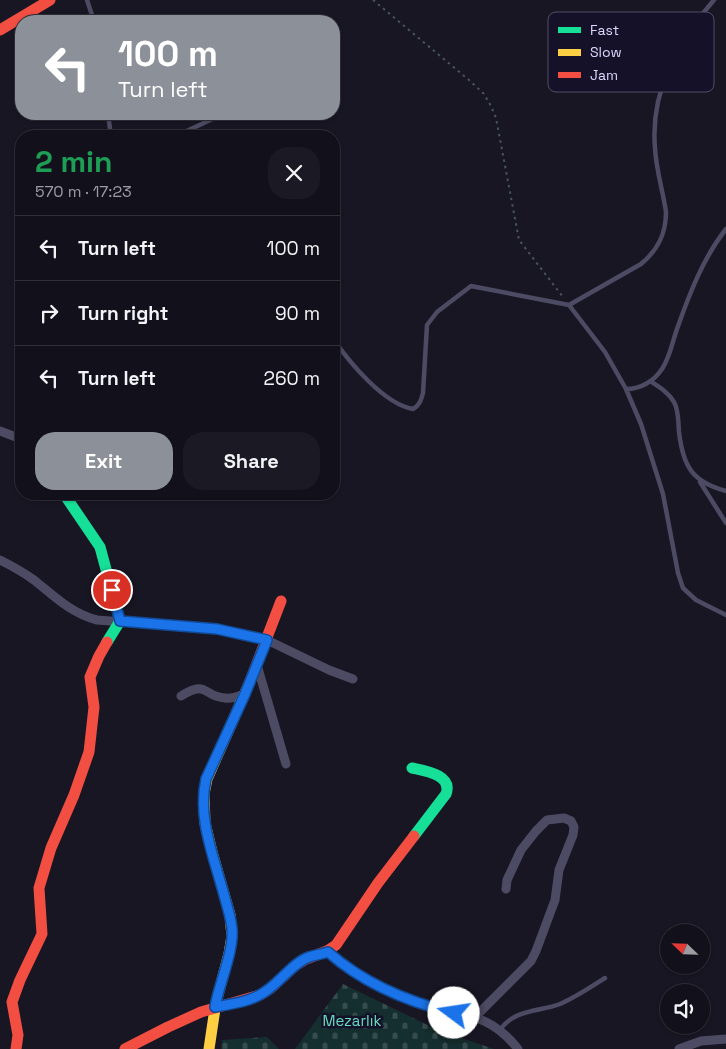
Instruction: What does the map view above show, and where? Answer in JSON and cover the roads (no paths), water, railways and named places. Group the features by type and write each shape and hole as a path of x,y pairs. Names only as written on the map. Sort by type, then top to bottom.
{"street":[{"path":"25,15 50,0"},
{"path":"0,30 15,21"},
{"path":"0,431 15,437"},
{"path":"16,1049 18,1035 12,1002 20,980 42,934 39,888 51,848 74,796 89,752 94,707 90,677 120,621 100,547 68,500"},
{"path":"0,560 20,570 80,614 97,620 217,629 267,640 353,679"},
{"path":"209,1049 215,1007 230,950 232,931 230,913 206,831 203,806 204,791 206,779 245,694 281,601"},
{"path":"257,664 286,764"},
{"path":"181,696 192,689 200,688 224,698 245,694"},
{"path":"126,1049 146,1037 215,1007 250,999 262,994 274,986 299,962 309,956 328,952 336,945 378,883 446,794 447,783 441,778 412,768"},
{"path":"472,1015 480,1012 531,961 554,900 560,870 573,835 574,827 571,821 564,818 547,820 536,831 521,850 507,880 506,889"},
{"path":"328,952 341,964 400,996 434,1008 472,1015 482,1019 500,1030 518,1049"},
{"path":"679,1049 701,1041 726,1039"}],"lane":[{"path":"87,0 92,15"},
{"path":"704,12 714,0"},
{"path":"340,348 358,371 395,403 412,409 420,402 423,393 427,325 437,312 472,286 569,305 641,264 654,251 665,228 666,212 655,150 654,127 660,92"},
{"path":"189,130 211,120"},
{"path":"626,389 635,389 650,381 662,370 705,262 726,229"},
{"path":"569,305 605,352 626,389 641,424 663,494 682,588 696,600 726,615"},
{"path":"650,381 669,394 674,403 678,413 682,450 692,472 724,516 726,523"},
{"path":"698,480 711,487 726,491"},
{"path":"500,1030 505,1023 516,1016 560,1004 605,978"}],"park label":[{"name":"Mezarlık","path":"352,1020"}]}
